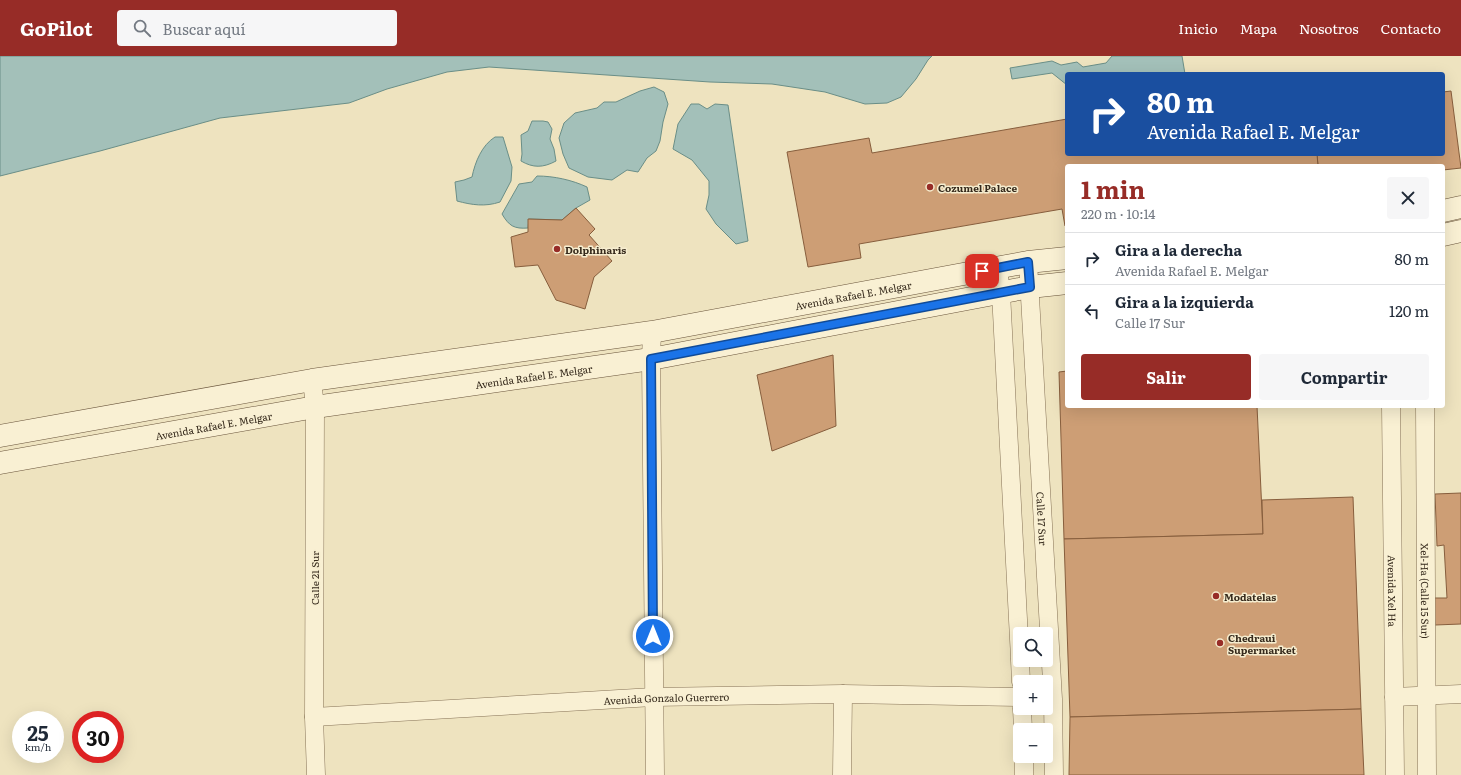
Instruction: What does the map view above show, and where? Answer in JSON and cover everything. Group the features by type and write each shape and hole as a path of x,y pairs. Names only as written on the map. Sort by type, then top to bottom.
{"main road":[{"path":"1445,211 1461,207"},
{"path":"1445,235 1461,231"},
{"name":"Avenida Rafael E. Melgar","path":"0,436 312,380 652,332 1028,262 1065,258"},
{"name":"Avenida Rafael E. Melgar","path":"0,463 315,407 651,359 1030,287 1065,283"}],"street":[{"name":"Calle 17 Sur","path":"1028,262 1048,675"},
{"path":"998,268 1001,293 1018,627"},
{"path":"652,332 653,697 655,775"},
{"name":"Calle 21 Sur","path":"312,380 315,407 314,717 316,775"},
{"name":"Avenida Xel Ha","path":"1390,408 1395,775"},
{"name":"Xel-Ha (Calle 15 Sur)","path":"1425,408 1427,775"},
{"path":"842,775 843,694"},
{"name":"Avenida Gonzalo Guerrero","path":"314,717 653,697 843,694 1013,697"},
{"path":"1394,697 1461,694"},
{"name":"Calle 17 Sur","path":"1050,715 1054,775"},
{"path":"1024,763 1024,775"}],"water":[{"path":"0,56 932,56 901,97 887,103 865,104 825,92 772,84 710,82 489,67 447,72 387,89 349,103 220,118 100,151 0,176"},
{"path":"1112,56 1182,56 1185,72 1065,72 1065,83 1052,73 1012,79 1010,68 1052,61 1061,65 1077,62 1083,67 1106,63"},
{"path":"654,87 664,92 668,104 660,141 656,151 647,158 638,172 627,170 612,180 588,177 569,168 563,154 559,138 564,123 575,113 597,108 604,102 616,102 640,91"},
{"path":"691,104 699,104 707,109 715,104 728,105 748,241 736,244 716,224 706,209 709,195 709,181 692,160 673,149 678,124"},
{"path":"532,121 548,122 552,129 550,139 554,149 556,161 547,165 534,166 521,161 521,135 528,131"},
{"path":"495,137 503,137 512,167 511,181 500,202 489,205 478,205 457,201 455,182 472,177 480,154 490,140"},
{"path":"537,176 563,179 587,187 590,200 576,208 562,220 529,219 528,228 512,226 502,214 519,184 532,182"}],"building":[{"path":"1451,91 1461,168 1445,170 1445,164 1318,164 1317,156 1445,156 1445,92"},
{"name":"Cozumel Palace","path":"1065,119 1065,156 1317,156 1318,164 1065,164 1065,226 1062,209 859,244 861,258 808,267 787,152 869,138 872,153"},
{"name":"Dolphinaris","path":"576,208 595,229 589,235 612,261 594,277 585,309 556,300 538,265 515,267 511,237 528,232 528,219 562,220"},
{"path":"833,355 836,426 772,451 757,375"},
{"path":"1065,371 1065,408 1257,408 1263,534 1064,539 1059,372"},
{"path":"1461,493 1461,624 1435,625 1433,598 1447,598 1444,545 1437,546 1435,494"},
{"path":"1353,497 1361,709 1070,717 1064,539 1263,534 1262,500"},
{"path":"1361,709 1364,775 1069,775 1070,717"}],"place":[{"name":"Cozumel Palace","path":"930,187"},
{"name":"Dolphinaris","path":"557,249"},
{"name":"Modatelas","path":"1216,596"},
{"name":"Chedraui Supermarket","path":"1220,643"}],"route":[{"path":"653,636 651,359 1030,287 1028,262 982,271"}]}
